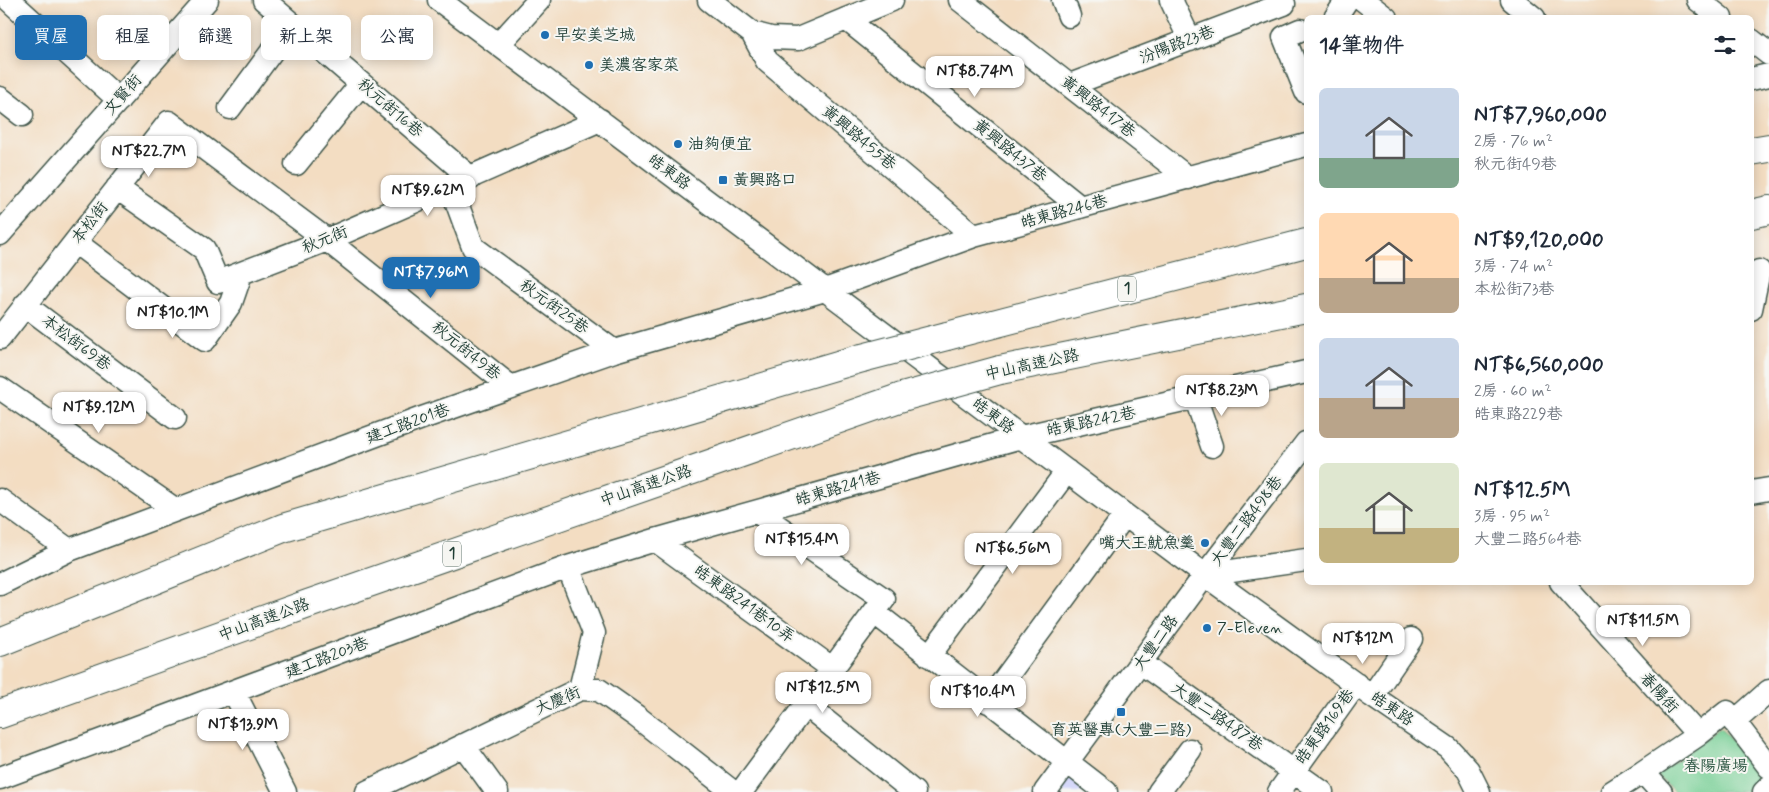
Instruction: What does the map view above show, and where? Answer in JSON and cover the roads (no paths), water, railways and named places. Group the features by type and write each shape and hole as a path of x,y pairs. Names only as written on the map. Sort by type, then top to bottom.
{"highway":[{"path":"1754,150 1769,148"},
{"path":"1754,213 1769,210"},
{"name":"1","path":"0,642 283,528 862,358 1304,245"},
{"name":"中山高速公路","path":"1,714 308,604 902,397 1000,370 1304,308"}],"street":[{"path":"9,0 119,100"},
{"name":"文賢街","path":"4,223 119,100 207,0"},
{"name":"秋元街16巷","path":"264,0 282,15"},
{"name":"皓東路","path":"439,0 1205,575 1448,748 1468,770 1479,792"},
{"path":"499,44 539,0"},
{"path":"709,0 752,33 771,38 798,39 892,0"},
{"name":"黃興路417巷","path":"960,0 1188,178"},
{"path":"1171,0 1190,40"},
{"path":"1337,15 1347,0"},
{"path":"1363,0 1382,15"},
{"path":"1512,0 1530,15"},
{"path":"1698,0 1717,15"},
{"path":"1283,2 1303,31 1284,37 1304,87"},
{"name":"汾陽路23巷","path":"1070,85 1190,40 1283,2"},
{"name":"黃興路437巷","path":"846,19 1080,207"},
{"name":"黃興路455巷","path":"752,33 767,61 974,236"},
{"path":"1754,42 1769,54"},
{"path":"230,108 265,60"},
{"name":"秋元街16巷","path":"333,60 472,178"},
{"path":"1754,78 1769,75"},
{"path":"296,164 361,84"},
{"path":"0,98 22,115"},
{"name":"秋元街","path":"117,188 204,249 218,282 327,240 472,178 600,120"},
{"name":"本松街","path":"0,338 169,122 327,240"},
{"name":"皓東路246巷","path":"825,290 974,236 1304,146"},
{"name":"秋元街25巷","path":"450,187 473,247 614,351"},
{"name":"秋元街49巷","path":"327,240 511,387"},
{"path":"75,242 205,340 231,303 241,274"},
{"path":"1754,296 1760,271"},
{"name":"建工路201巷","path":"0,584 69,550 422,418 614,351 825,290"},
{"name":"本松街69巷","path":"26,305 175,418"},
{"name":"皓東路242巷","path":"1021,437 1196,399 1304,372"},
{"path":"0,388 176,510"},
{"path":"1196,399 1212,446"},
{"name":"皓東路241巷","path":"655,540 1021,437"},
{"name":"大豐二路498巷","path":"1205,575 1304,446"},
{"path":"929,656 1067,471"},
{"path":"1754,492 1769,489"},
{"path":"0,500 69,550"},
{"path":"740,792 884,599 757,512"},
{"path":"988,702 1125,515"},
{"name":"建工路203巷","path":"0,779 568,567 655,540"},
{"name":"皓東路241巷10弄","path":"655,540 834,668"},
{"path":"1205,575 1304,560"},
{"path":"568,567 594,633 580,689"},
{"name":"大豐二路","path":"1044,792 1205,575"},
{"name":"春陽街","path":"1564,585 1698,736"},
{"path":"875,613 1106,792"},
{"name":"皓東路169巷","path":"1279,792 1294,770 1411,639"},
{"name":"大豐二路487巷","path":"1141,663 1294,770"},
{"name":"大慶街","path":"368,792 580,689 599,690 636,716 733,792"},
{"path":"1734,722 1769,691"},
{"path":"234,692 286,792"},
{"path":"806,705 914,792"},
{"path":"1612,792 1698,736 1727,712 1769,767"},
{"path":"463,745 497,792"},
{"path":"1159,792 1190,750"},
{"name":"皓東路169巷","path":"1294,770 1322,792"},
{"path":"1643,772 1661,792"},
{"path":"0,779 6,792"},
{"path":"1764,792 1769,786"}],"place":[{"name":"早安美芝城","path":"545,35"},
{"name":"美濃客家菜","path":"589,65"},
{"name":"油夠便宜","path":"678,144"},
{"name":"黃興路口","path":"723,180"},
{"name":"嘴大王魷魚羹","path":"1205,543"},
{"name":"7-Eleven","path":"1207,628"},
{"name":"育英醫專(大豐二路)","path":"1121,712"}],"park label":[{"name":"春陽廣場","path":"1716,766"}]}
